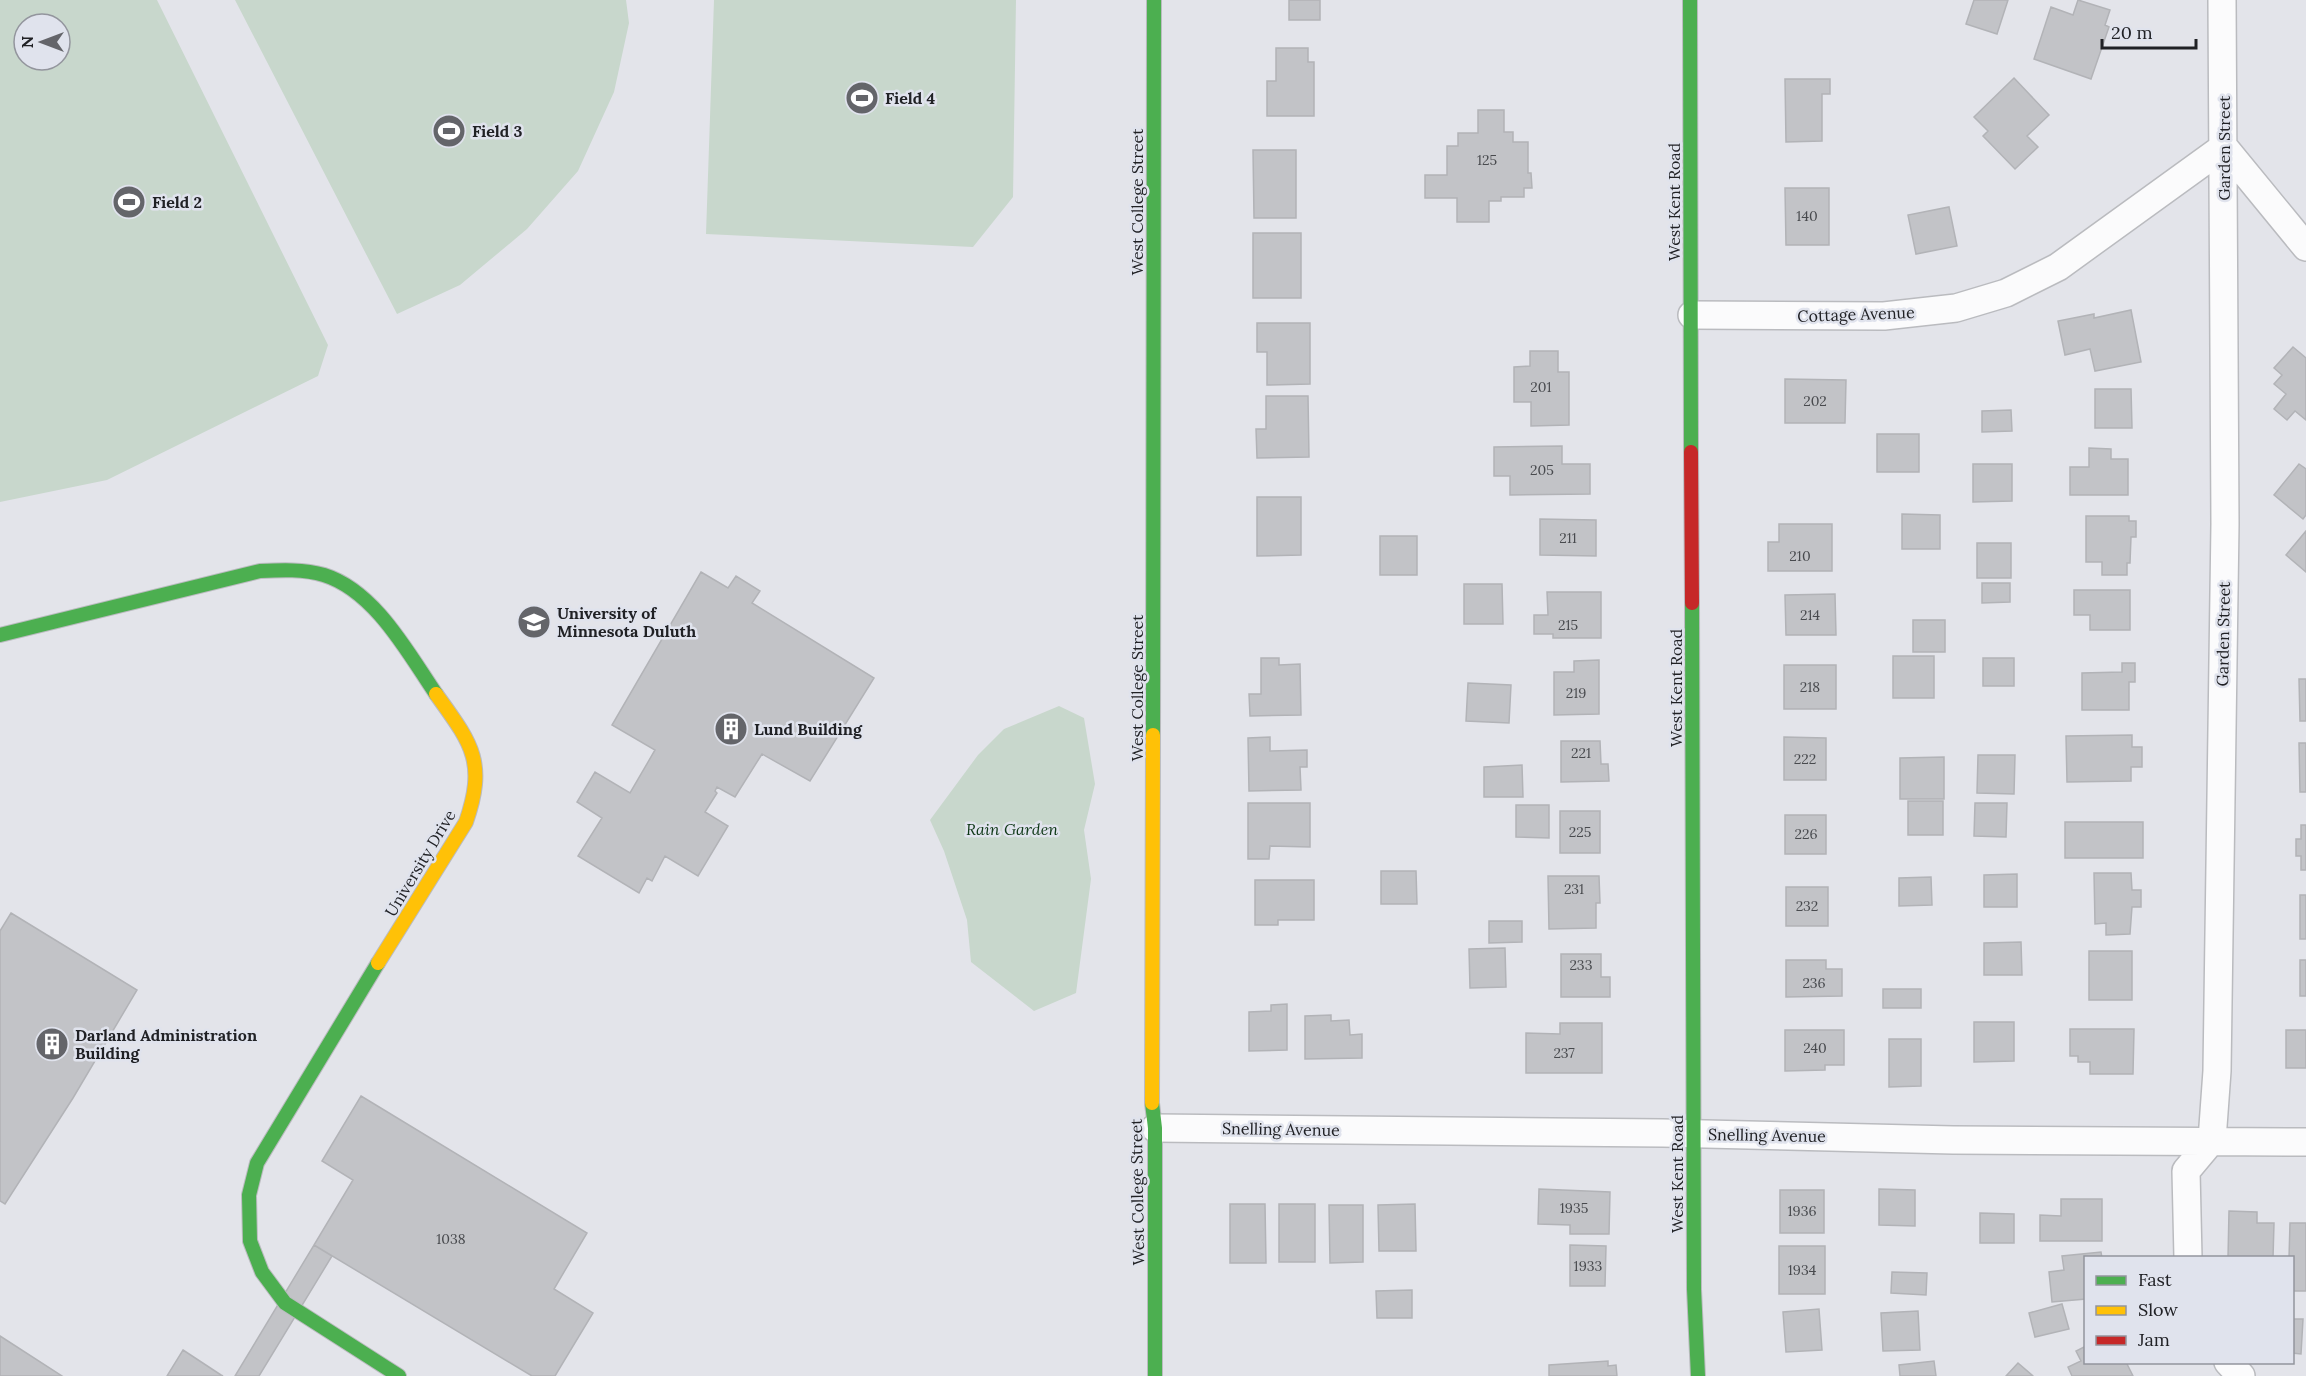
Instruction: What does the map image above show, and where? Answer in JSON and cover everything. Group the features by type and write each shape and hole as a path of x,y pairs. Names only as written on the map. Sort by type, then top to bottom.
{"street":[{"name":"West College Street","path":"1154,0 1154,661 1150,1095 1155,1128 1155,1376"},
{"name":"West Kent Road","path":"1690,0 1693,1133 1694,1289 1698,1376"},
{"name":"Garden Street","path":"2212,1140 2218,1059 2225,524 2222,0"},
{"name":"Cottage Avenue","path":"1692,315 1884,316 1956,308 2006,293 2058,267 2224,147"},
{"path":"2224,147 2306,247"},
{"name":"University Drive","path":"0,635 260,571 292,570 324,575 350,587 384,619 464,733 474,752 476,770 476,794 466,822 360,991 257,1163 249,1195 250,1241 262,1272 285,1303 399,1376"},
{"name":"Snelling Avenue","path":"1155,1128 1693,1133 1953,1140 2306,1142"},
{"path":"2188,1256 2186,1171 2212,1140"},
{"path":"2230,1364 2241,1376"}],"green space":[{"name":"Field 2","path":"0,0 157,0 328,345 318,376 107,480 0,502"},
{"name":"Field 3","path":"235,0 626,0 629,23 614,92 578,171 527,229 460,285 397,314"},
{"name":"Field 4","path":"714,0 1016,0 1013,197 973,247 706,234"},
{"name":"Rain Garden","path":"1059,706 1084,718 1095,784 1084,830 1091,879 1076,993 1034,1011 971,962 967,920 944,851 930,820 978,755 1004,729"}],"building":[{"path":"1289,0 1320,0 1320,20 1289,20"},
{"path":"1974,0 2008,0 1997,34 1966,24"},
{"path":"2078,0 2110,10 2105,25 2109,27 2091,79 2034,59 2051,7 2073,15"},
{"path":"1276,48 1308,48 1308,62 1314,62 1314,116 1267,116 1267,81 1276,81"},
{"path":"2014,78 2049,115 2027,136 2038,147 2015,169 1983,136 1988,131 1974,117"},
{"path":"1785,79 1830,79 1830,94 1822,94 1822,141 1786,142"},
{"path":"1478,110 1504,110 1504,132 1513,132 1513,142 1528,142 1528,173 1531,173 1532,188 1524,188 1524,197 1501,197 1501,201 1489,201 1489,222 1457,222 1457,198 1425,198 1425,175 1447,175 1447,146 1458,146 1458,133 1478,133"},
{"path":"1253,150 1296,150 1296,218 1254,218"},
{"path":"1785,188 1829,188 1829,245 1786,245"},
{"path":"1949,207 1957,246 1916,254 1908,215"},
{"path":"1253,233 1301,233 1301,298 1253,298"},
{"path":"2131,310 2141,362 2095,371 2090,349 2065,355 2058,321 2094,314 2094,318"},
{"path":"1257,323 1310,323 1310,384 1267,385 1267,352 1257,352"},
{"path":"2293,347 2306,358 2306,420 2295,411 2287,420 2274,409 2286,394 2274,384 2282,375 2274,368"},
{"path":"1530,351 1558,351 1558,372 1569,372 1569,425 1531,426 1531,402 1514,402 1514,367 1530,366"},
{"path":"1785,379 1846,380 1845,423 1785,423"},
{"path":"2095,389 2131,389 2132,428 2095,428"},
{"path":"1266,396 1308,396 1309,457 1257,458 1256,429 1266,429"},
{"path":"2011,410 2012,431 1982,432 1982,411"},
{"path":"1877,434 1919,434 1919,472 1877,472"},
{"path":"1562,446 1562,464 1590,464 1590,494 1510,495 1510,476 1494,476 1494,447"},
{"path":"2089,448 2111,449 2111,459 2128,459 2128,495 2070,495 2070,467 2089,467"},
{"path":"1973,464 2012,464 2012,501 1973,502"},
{"path":"2299,464 2306,469 2306,515 2303,519 2274,495"},
{"path":"1257,497 1301,497 1301,555 1257,556"},
{"path":"1902,514 1940,515 1940,549 1902,549"},
{"path":"2086,516 2129,516 2129,521 2136,521 2136,537 2131,537 2127,575 2102,575 2102,562 2086,562"},
{"path":"1540,519 1596,520 1596,556 1540,555"},
{"path":"1779,524 1832,524 1832,571 1768,571 1768,542 1779,542"},
{"path":"2306,531 2306,572 2286,555"},
{"path":"1380,536 1417,536 1417,575 1380,575"},
{"path":"1977,543 2011,543 2011,578 1977,578"},
{"name":"Lund Building","path":"701,572 728,588 736,576 760,591 752,603 874,678 810,781 762,754 735,797 717,787 715,791 717,793 705,812 728,826 698,876 665,856 652,881 647,878 639,893 578,856 602,818 577,802 595,772 630,793 655,750 612,725"},
{"path":"1982,583 2010,583 2010,602 1982,603"},
{"path":"1464,584 1502,584 1503,624 1464,624"},
{"path":"2074,590 2130,590 2130,630 2090,630 2090,615 2074,615"},
{"path":"1547,592 1601,592 1601,638 1553,638 1553,634 1534,634 1534,615 1548,615"},
{"path":"1835,594 1836,635 1786,635 1785,595"},
{"path":"1913,620 1945,620 1945,652 1913,652"},
{"path":"1893,656 1934,656 1934,698 1893,698"},
{"path":"1261,658 1279,658 1279,665 1300,664 1301,715 1250,716 1249,694 1261,694"},
{"path":"1983,658 2014,658 2014,686 1983,686"},
{"path":"1599,660 1599,714 1554,715 1554,672 1574,672 1574,661"},
{"path":"2122,663 2135,663 2135,682 2129,682 2129,710 2082,710 2082,673 2122,672"},
{"path":"1784,665 1836,665 1836,709 1784,709"},
{"path":"2299,679 2306,679 2306,721 2300,721"},
{"path":"1468,683 1511,685 1509,723 1466,721"},
{"path":"2132,735 2132,747 2142,747 2142,767 2131,767 2131,781 2067,782 2066,736"},
{"path":"1270,737 1270,751 1307,750 1307,767 1300,767 1301,790 1249,791 1248,738"},
{"path":"1784,737 1826,738 1826,780 1784,780"},
{"path":"1561,741 1600,741 1601,764 1608,764 1609,781 1561,782"},
{"path":"2299,743 2306,743 2306,792 2300,792"},
{"path":"1978,755 2015,755 2014,794 1977,793"},
{"path":"1944,757 1944,799 1900,799 1900,758"},
{"path":"1522,765 1523,797 1484,797 1484,767"},
{"path":"1908,801 1943,801 1943,835 1908,835"},
{"path":"1248,803 1310,803 1310,847 1270,846 1269,859 1248,859"},
{"path":"1975,803 2007,803 2006,837 1974,836"},
{"path":"1516,805 1549,805 1549,838 1516,837"},
{"path":"1560,811 1600,811 1600,853 1560,853"},
{"path":"1785,815 1826,815 1826,854 1785,854"},
{"path":"2065,822 2143,822 2143,858 2065,858"},
{"path":"2301,825 2306,825 2306,870 2301,870 2301,856 2296,856 2296,839 2301,839"},
{"path":"1381,871 1416,871 1417,904 1381,904"},
{"path":"2094,873 2131,873 2132,890 2141,890 2141,907 2132,907 2130,934 2106,935 2106,923 2095,924"},
{"path":"2017,874 2017,907 1984,907 1984,875"},
{"path":"1548,876 1599,876 1600,903 1596,903 1596,928 1549,929"},
{"path":"1931,877 1932,905 1899,906 1899,878"},
{"path":"1255,880 1314,880 1314,920 1278,920 1278,925 1255,925"},
{"path":"1786,887 1828,887 1828,926 1786,926"},
{"path":"2300,895 2306,895 2306,939 2300,939"},
{"name":"Darland Administration Building","path":"11,913 137,990 73,1098 5,1204 0,1201 0,931"},
{"path":"1489,921 1522,921 1522,942 1489,943"},
{"path":"2021,942 2022,975 1984,975 1984,943"},
{"path":"1505,948 1506,987 1470,988 1469,949"},
{"path":"2089,951 2132,951 2132,1000 2089,1000"},
{"path":"1561,954 1601,954 1601,977 1610,977 1610,997 1561,997"},
{"path":"1786,960 1826,960 1826,969 1842,969 1842,996 1786,997"},
{"path":"2300,960 2306,960 2306,996 2300,996"},
{"path":"1883,989 1921,989 1921,1008 1883,1008"},
{"path":"1287,1004 1287,1050 1249,1051 1249,1012 1271,1011 1271,1005"},
{"path":"1331,1015 1331,1021 1349,1020 1350,1035 1362,1034 1362,1058 1305,1059 1305,1016"},
{"path":"1974,1022 2014,1022 2014,1061 1974,1062"},
{"path":"1560,1023 1602,1023 1602,1073 1526,1073 1526,1033 1560,1034"},
{"path":"2070,1029 2134,1029 2133,1074 2090,1074 2090,1062 2078,1062 2078,1056 2070,1056"},
{"path":"1785,1030 1844,1030 1844,1065 1825,1065 1825,1070 1785,1071"},
{"path":"2286,1030 2306,1030 2306,1068 2286,1068"},
{"path":"1889,1039 1921,1039 1921,1086 1889,1087"},
{"path":"361,1096 587,1233 554,1289 593,1313 555,1376 532,1376 314,1245 353,1180 322,1161"},
{"path":"1539,1189 1610,1192 1609,1234 1570,1234 1570,1225 1538,1224"},
{"path":"1879,1189 1915,1190 1915,1226 1879,1225"},
{"path":"1780,1190 1824,1190 1824,1233 1780,1233"},
{"path":"2061,1199 2102,1199 2102,1241 2040,1241 2040,1215 2061,1216"},
{"path":"1230,1204 1265,1204 1266,1263 1230,1263"},
{"path":"1279,1204 1315,1204 1315,1262 1279,1262"},
{"path":"1415,1204 1416,1251 1379,1251 1378,1205"},
{"path":"1329,1205 1363,1205 1363,1262 1330,1263"},
{"path":"2229,1211 2257,1212 2257,1223 2274,1223 2273,1256 2228,1256"},
{"path":"1980,1213 2014,1214 2014,1243 1980,1243"},
{"path":"2290,1223 2306,1223 2306,1291 2294,1291 2294,1256 2289,1256"},
{"path":"314,1245 332,1256 259,1376 235,1376"},
{"path":"1570,1245 1606,1246 1605,1286 1570,1286"},
{"path":"1779,1246 1825,1246 1825,1294 1779,1294"},
{"path":"2101,1252 2102,1256 2084,1256 2084,1299 2052,1302 2049,1272 2064,1270 2062,1256"},
{"path":"1892,1272 1927,1273 1926,1295 1891,1293"},
{"path":"1412,1290 1412,1318 1377,1318 1376,1291"},
{"path":"2062,1304 2069,1329 2035,1337 2029,1313"},
{"path":"1819,1309 1822,1350 1786,1352 1783,1312"},
{"path":"1918,1311 1920,1350 1883,1351 1881,1313"},
{"path":"2294,1319 2303,1319 2301,1354 2294,1353"},
{"path":"0,1336 62,1376 0,1376"},
{"path":"2084,1347 2084,1364 2127,1364 2133,1376 2072,1376 2068,1367 2081,1361 2076,1351"},
{"path":"183,1350 221,1375 223,1376 167,1376"},
{"path":"1608,1361 1608,1366 1616,1365 1617,1376 1549,1376 1549,1365"},
{"path":"1934,1361 1936,1376 1900,1376 1899,1365"},
{"path":"2018,1363 2033,1376 2006,1376"}],"traffic: fast":[{"path":"1153,735 1154,0"},
{"path":"1690,0 1691,452"},
{"path":"0,635 260,571 309,572 324,575 342,583 374,609 389,625 436,694"},
{"path":"1692,603 1694,1289 1698,1376"},
{"path":"378,963 257,1163 249,1195 250,1241 262,1272 285,1303 399,1376"},
{"path":"1152,1103 1155,1128 1155,1376"}],"traffic: slow":[{"path":"378,963 466,822 472,801 475,783 472,754 458,726 436,694"},
{"path":"1152,1103 1153,735"}],"traffic: jam":[{"path":"1691,452 1692,603"}],"place":[{"name":"Field 4","path":"862,98"},
{"name":"Field 3","path":"449,131"},
{"name":"Field 2","path":"129,202"},
{"name":"University of Minnesota Duluth","path":"534,622"},
{"name":"Lund Building","path":"731,729"},
{"name":"Darland Administration Building","path":"52,1044"}]}
